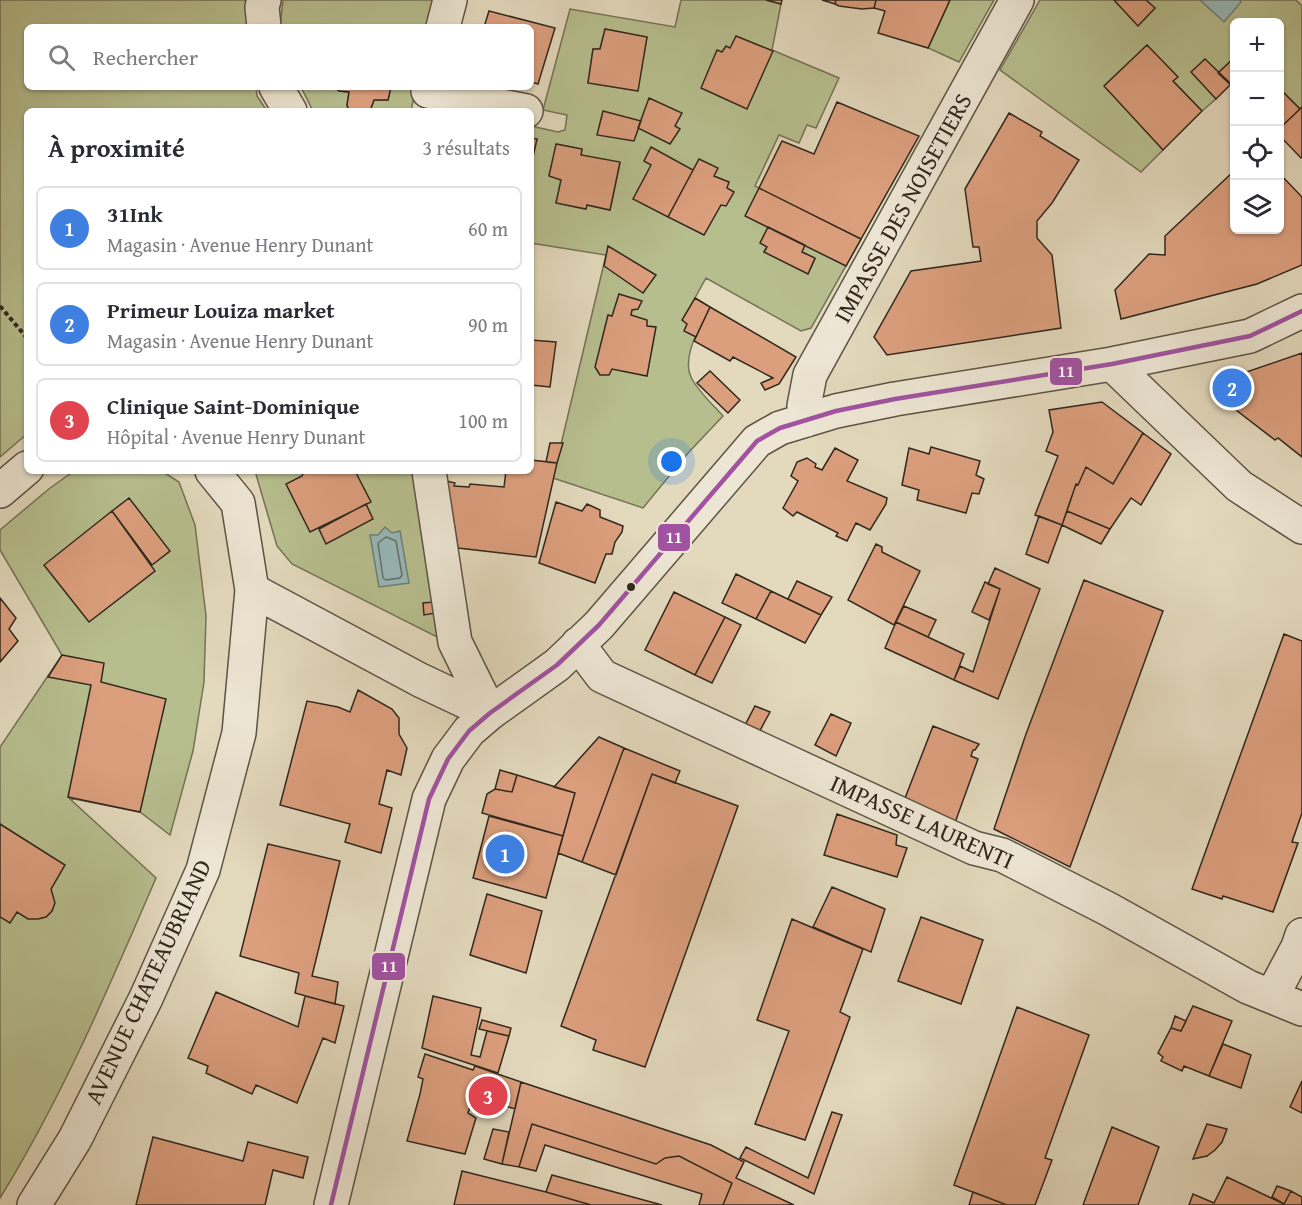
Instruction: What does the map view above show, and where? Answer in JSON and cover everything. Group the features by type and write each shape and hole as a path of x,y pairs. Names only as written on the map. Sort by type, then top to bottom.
{"street":[{"path":"264,0 262,7 264,24"},
{"path":"443,24 450,0"},
{"name":"IMPASSE DES NOISETIERS","path":"807,420 804,406 810,375 1017,0"},
{"path":"278,90 288,108"},
{"path":"427,96 506,108"},
{"path":"331,1205 429,800 448,759 469,731 490,713 557,665 599,625 757,441 780,428 836,411 895,399 1112,364 1250,336 1302,310"},
{"path":"1112,364 1239,486 1302,527"},
{"path":"0,491 24,471"},
{"name":"AVENUE CHATEAUBRIAND","path":"34,1205 75,1139 146,998 202,870 239,733 252,590 238,503 214,474"},
{"path":"429,474 454,642 490,713"},
{"path":"252,590 420,680 490,713"},
{"name":"IMPASSE LAURENTI","path":"578,644 602,676 974,848 1002,855 1107,909 1248,987 1302,1009"},
{"path":"1272,996 1300,941"}],"path":[{"path":"0,306 24,334"}],"green space":[{"path":"0,0 250,0 251,24 24,24 24,90 256,90 257,96 265,108 24,108 24,437 0,457"},
{"path":"283,0 438,0 432,24 280,24"},
{"path":"681,0 766,0 781,4 772,50 839,78 816,128 807,125 799,143 779,135 755,186 861,239 811,328 801,331 706,278 695,298 710,307 693,342 688,361 689,370 698,389 723,416 689,452 643,508 553,478 606,255 534,243 534,152 537,139 534,138 534,127 558,132 565,130 567,115 543,110 570,9 675,27","holes":["605,29 647,37 637,91 588,83 593,49 600,49","557,144 582,149 581,155 620,163 610,210 587,205 585,209 556,203 561,180 549,175","767,247 802,252 815,259 808,273 764,252"]},
{"path":"950,0 994,0 959,62 928,48"},
{"path":"1040,0 1114,0 1138,26 1155,8 1146,0 1296,0 1302,6 1302,107 1300,109 1284,93 1284,18 1230,18 1230,62 1218,73 1205,59 1192,72 1216,99 1202,111 1173,81 1177,77 1147,45 1105,85 1163,150 1141,172 1000,70"},
{"path":"302,90 349,92 348,108 312,108"},
{"path":"390,90 415,90 412,108 371,108 374,100 388,100"},
{"path":"70,474 167,474 179,482 195,525 206,616 204,682 193,751 170,835 140,812 69,798 156,878 65,1081 0,1198 0,747 62,655 0,550 0,530"},
{"path":"256,474 413,474 441,639 292,564 277,546"}],"water":[{"path":"1200,0 1239,0 1241,2 1224,22"},
{"path":"385,527 392,533 400,531 409,583 379,587 370,535 378,535"}],"building":[{"path":"766,0 782,0 781,4"},
{"path":"822,0 836,0 835,4"},
{"path":"836,0 876,0 874,8 862,9 839,6 835,4"},
{"path":"876,0 950,0 928,48 878,33 885,11 874,8"},
{"path":"1114,0 1146,0 1155,8 1138,26"},
{"path":"489,11 555,28 538,84 534,83 534,24 485,24"},
{"path":"605,29 647,37 638,91 588,83 593,49 600,49"},
{"path":"736,36 773,51 747,109 701,88 717,50 722,52 726,46 730,48"},
{"path":"1147,45 1178,77 1173,81 1202,111 1163,150 1104,86"},
{"path":"1205,59 1230,85 1216,99 1191,72"},
{"path":"1230,62 1230,84 1218,73"},
{"path":"390,90 388,100 374,100 371,108 348,108 349,92 339,91"},
{"path":"1284,93 1300,109 1284,124"},
{"path":"649,98 682,113 675,126 680,129 670,144 638,128"},
{"path":"837,102 919,136 861,239 759,188 782,141 814,154"},
{"path":"1302,107 1301,158 1284,140 1284,124"},
{"path":"603,111 641,121 634,141 597,135"},
{"path":"1009,113 1042,132 1040,136 1079,160 1052,203 1037,221 1037,238 1052,255 1061,328 887,355 874,337 911,271 981,261 979,247 973,247 965,189"},
{"path":"556,144 582,149 581,155 620,162 610,210 587,205 586,209 556,203 561,180 549,176"},
{"path":"651,147 693,170 668,217 633,199 651,165 644,161"},
{"path":"699,159 718,168 714,176 729,182 727,188 734,192 726,206 721,205 704,235 668,217"},
{"path":"1230,175 1230,234 1284,234 1284,178 1302,197 1302,265 1257,284 1121,319 1115,290 1149,254 1165,255 1165,236"},
{"path":"759,188 861,239 846,266 745,216"},
{"path":"768,227 805,245 802,252 815,258 808,274 764,252 767,247 760,243"},
{"path":"608,246 656,275 643,293 604,266"},
{"path":"619,294 642,301 638,309 632,310 631,315 647,320 647,326 656,327 647,376 612,369 609,375 600,375 595,367 608,315 612,316"},
{"path":"695,298 710,307 696,337 684,331 687,324 682,320"},
{"path":"710,307 796,357 779,384 765,390 761,383 773,378 733,357 730,361 694,341"},
{"path":"534,340 556,342 550,387 534,385"},
{"path":"1302,353 1302,457 1278,438 1275,440 1223,400 1226,379"},
{"path":"710,371 740,400 728,413 697,383"},
{"path":"1102,402 1143,433 1113,484 1086,467 1078,485 1076,484 1062,525 1035,515 1058,456 1046,451 1053,432 1049,410"},
{"path":"1143,433 1171,454 1141,505 1131,498 1110,529 1067,511 1076,484 1078,485 1086,467 1113,484"},
{"path":"550,443 563,443 557,463 546,462"},
{"path":"931,447 980,461 976,475 984,479 979,494 972,493 966,513 917,500 919,490 902,485 909,448 929,454"},
{"path":"835,448 858,460 847,481 887,498 886,504 870,530 856,523 847,541 836,536 838,533 797,512 793,516 783,508 798,481 791,476 797,462 807,458 816,464 815,467 822,470"},
{"path":"534,460 557,463 536,557 458,548 447,481 455,483 454,486 469,487 470,484 504,487 506,474 534,474"},
{"path":"303,474 357,474 371,502 310,532 286,484"},
{"path":"129,498 170,551 152,565 112,511"},
{"path":"556,502 582,511 587,504 600,510 600,517 623,526 612,554 606,554 595,583 539,563"},
{"path":"366,504 373,519 326,544 319,529"},
{"path":"112,511 155,571 89,622 44,565"},
{"path":"1067,511 1110,529 1101,544 1062,525"},
{"path":"1039,516 1062,525 1048,563 1026,554"},
{"path":"876,544 882,547 882,552 920,571 894,625 848,600"},
{"path":"995,568 1040,589 998,699 954,680 960,666 973,672 1000,589 988,584"},
{"path":"736,574 771,591 756,619 722,603"},
{"path":"1084,580 1163,611 1070,867 994,829 1026,734"},
{"path":"797,581 832,597 821,615 788,599"},
{"path":"985,582 1000,589 989,620 972,612"},
{"path":"771,591 821,615 805,643 756,619"},
{"path":"674,592 725,617 695,675 645,650"},
{"path":"0,598 16,618 9,629 18,641 0,662"},
{"path":"434,602 436,613 424,615 423,603"},
{"path":"904,606 936,620 928,637 896,622"},
{"path":"725,617 741,625 712,683 695,675"},
{"path":"896,622 964,654 954,680 885,648"},
{"path":"1284,634 1302,641 1302,813 1292,842 1298,843 1273,912 1192,889"},
{"path":"62,655 104,663 101,682 166,699 140,812 68,797 91,685 48,677"},
{"path":"358,690 392,709 399,718 399,734 407,748 401,775 387,770 379,804 392,808 381,853 345,842 350,824 280,805 307,701 338,707 350,712"},
{"path":"755,706 770,712 757,736 743,729"},
{"path":"831,714 851,723 836,756 815,745"},
{"path":"933,726 979,744 971,756 978,759 952,831 902,806"},
{"path":"599,737 624,748 582,862 558,853 575,793 554,787"},
{"path":"624,748 680,771 675,783 652,774 616,875 582,862"},
{"path":"500,770 517,775 512,792 495,789"},
{"path":"652,774 738,806 645,1067 593,1050 596,1040 561,1026"},
{"path":"517,775 575,793 563,836 482,813 487,794 495,789 512,792"},
{"path":"837,814 897,835 896,845 907,848 897,877 824,855"},
{"path":"489,816 563,836 546,898 473,878"},
{"path":"0,824 65,865 51,889 55,903 52,911 46,917 28,919 17,912 10,923 0,917"},
{"path":"268,844 340,861 312,976 338,982 335,1004 295,993 299,973 240,956"},
{"path":"832,887 885,909 871,952 813,927"},
{"path":"487,894 542,911 526,973 470,955"},
{"path":"921,917 983,940 961,1004 898,981"},
{"path":"792,919 863,949 840,1012 850,1017 805,1140 755,1124 789,1031 757,1020"},
{"path":"216,992 298,1027 305,996 344,1006 335,1043 323,1038 297,1103 256,1085 252,1094 206,1073 208,1066 188,1058"},
{"path":"433,996 481,1008 471,1055 480,1057 487,1031 509,1036 498,1073 422,1048"},
{"path":"1193,1006 1232,1021 1209,1076 1184,1066 1182,1071 1161,1061 1163,1057 1158,1053 1171,1028 1181,1031"},
{"path":"1017,1007 1089,1035 1045,1158 1052,1160 1035,1205 1007,1205 954,1185"},
{"path":"1175,1016 1186,1021 1181,1031 1171,1028"},
{"path":"482,1020 511,1028 509,1036 479,1029"},
{"path":"1223,1044 1251,1055 1241,1088 1209,1076"},
{"path":"425,1054 473,1070 475,1066 521,1082 515,1109 474,1096 468,1113 476,1118 465,1154 407,1141 420,1094 423,1079 418,1077"},
{"path":"1302,1081 1302,1113 1290,1107"},
{"path":"521,1082 711,1145 744,1162 736,1178 794,1205 723,1205 732,1183 679,1156 665,1158 656,1164 532,1124 519,1167 502,1164"},
{"path":"832,1112 842,1115 814,1194 740,1158 746,1147 808,1178"},
{"path":"532,1124 656,1164 665,1158 679,1156 732,1183 723,1205 699,1205 702,1194 545,1145 536,1171 519,1167"},
{"path":"1207,1124 1227,1129 1222,1142 1215,1150 1207,1156 1193,1159"},
{"path":"1112,1127 1159,1147 1138,1205 1083,1205"},
{"path":"493,1129 509,1132 502,1164 484,1159"},
{"path":"153,1137 243,1161 248,1142 308,1157 303,1178 273,1170 265,1205 136,1205"},
{"path":"462,1171 546,1192 591,1205 454,1205"},
{"path":"552,1175 662,1205 591,1205 546,1192"},
{"path":"1227,1177 1284,1204 1291,1191 1302,1197 1302,1205 1189,1205 1193,1194 1214,1203"},
{"path":"1277,1186 1291,1191 1284,1204 1272,1197"},
{"path":"973,1192 1007,1205 969,1205"}],"transit line":[{"name":"11","path":"331,1205 429,799 448,759 469,731 490,713 557,665 599,625 757,441 780,428 836,411 895,399 1112,364 1250,336 1302,311"}],"place":[{"name":"Primeur Louiza market","path":"1232,388"},
{"name":"31Ink","path":"505,854"},
{"name":"Clinique Saint-Dominique","path":"488,1096"}]}
